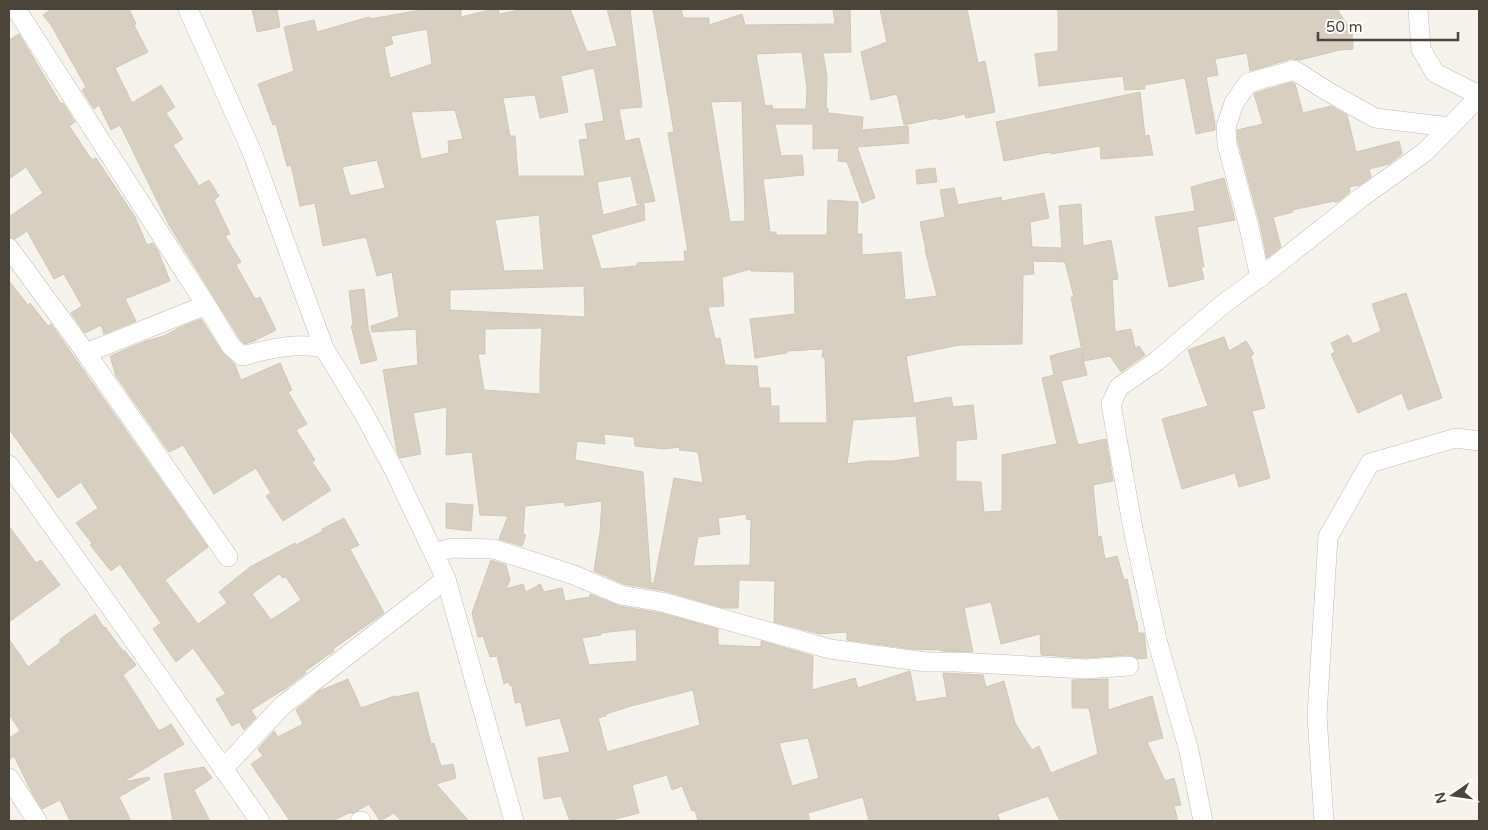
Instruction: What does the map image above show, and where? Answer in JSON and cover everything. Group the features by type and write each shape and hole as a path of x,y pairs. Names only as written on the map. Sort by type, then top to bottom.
{"street":[{"path":"16,9 231,346 242,356 286,346 309,344 324,348"},
{"path":"188,9 252,152 324,348 363,412 394,470 446,579 514,821"},
{"path":"1204,821 1189,751 1157,640 1133,529 1111,404 1119,387 1157,361 1222,305 1260,278 1362,197 1425,152 1479,96 1435,73 1421,49 1418,9"},
{"path":"1260,278 1249,227 1226,144 1226,127 1234,103 1248,83 1294,70 1375,118 1449,127"},
{"path":"9,248 86,353 228,557"},
{"path":"86,353 206,305"},
{"path":"1324,821 1318,716 1328,537 1370,463 1456,438 1479,441"},
{"path":"9,465 260,821"},
{"path":"434,553 452,548 494,549 574,575 621,595 662,602 830,649 926,662 1086,669 1129,666"},
{"path":"223,769 282,706 446,579"},
{"path":"9,778 37,821"}],"building":[{"path":"52,9 129,9 136,24 134,25 148,52 115,68 132,103 161,85 175,107 166,113 183,139 173,145 199,186 209,180 219,196 214,200 230,234 225,236 241,262 236,265 255,299 260,297 276,330 245,344 240,339 169,225 120,125 111,130 99,105 94,109 82,90 86,87 51,25 43,15"},
{"path":"252,9 277,9 280,27 257,32"},
{"path":"427,9 461,9 461,17 494,9 498,9 499,14 525,9 570,9 587,52 617,46 607,9 630,9 642,107 619,109 625,141 639,138 655,201 637,204 631,176 597,182 603,215 644,204 645,220 591,235 601,269 637,266 637,263 685,261 684,251 688,251 668,133 674,132 653,9 681,9 683,18 709,18 709,25 742,14 745,25 835,24 833,9 850,9 851,52 823,53 827,76 826,108 828,108 828,113 863,117 862,130 908,126 909,143 857,147 875,198 862,203 847,162 838,161 839,148 813,149 813,124 775,124 781,156 802,155 804,175 763,179 770,232 776,232 776,235 827,235 828,200 858,202 857,234 862,234 862,255 901,252 905,300 937,296 920,222 945,217 940,190 954,188 958,205 1001,197 1002,201 1044,193 1049,218 1030,222 1032,247 1062,248 1059,206 1081,204 1083,246 1111,240 1118,279 1112,280 1115,332 1131,329 1135,348 1139,346 1145,355 1121,372 1110,356 1084,361 1071,297 1074,297 1065,262 1033,261 1034,274 1023,275 1022,344 959,345 906,356 915,410 915,403 951,397 953,407 973,405 977,439 956,441 956,481 981,482 984,512 1002,511 1002,455 1057,444 1042,378 1054,375 1050,356 1080,348 1087,375 1061,381 1078,445 1106,439 1113,481 1093,485 1098,537 1101,536 1105,559 1117,556 1124,580 1127,579 1138,633 1144,633 1147,658 1137,659 1128,655 1086,658 1041,655 1040,634 1001,644 991,602 964,608 973,652 943,651 939,649 912,649 847,640 847,632 820,634 774,622 775,581 739,580 738,608 724,608 665,591 624,584 594,571 600,532 602,501 565,506 564,502 525,506 523,534 526,535 522,546 499,539 508,516 480,515 472,452 446,455 447,407 413,413 421,454 400,458 397,452 383,370 418,365 416,329 372,332 371,326 399,317 392,272 377,276 366,237 323,246 315,203 300,206 291,165 287,166 276,124 273,125 258,84 294,71 284,27 314,20 317,32 369,17 370,19","holes":["427,29 432,64 390,78 384,47 393,44 391,36","802,52 807,88 806,109 773,109 772,105 765,106 756,54","594,68 604,121 585,124 588,139 579,140 585,176 518,176 515,136 510,136 503,98 535,95 540,118 568,112 561,76","742,101 745,221 730,222 711,102","455,110 463,139 448,141 449,153 421,159 411,112","377,160 385,188 350,196 342,167","539,215 544,270 504,271 495,220","751,269 751,271 794,272 795,314 750,319 755,358 787,353 787,351 823,349 822,357 825,357 827,423 779,423 779,406 771,406 770,388 759,388 757,366 725,365 720,338 715,339 708,307 724,306 722,277","584,286 585,317 450,310 450,290","542,328 540,394 484,390 478,354 485,354 485,329","916,416 920,457 893,461 868,461 847,464 853,420","604,434 634,437 635,446 664,449 680,447 679,450 698,452 703,483 674,478 654,583 651,583 643,472 575,460 577,441 605,444","746,514 747,520 751,519 750,565 693,566 698,537 720,534 718,518"]},
{"path":"880,9 967,9 978,63 985,61 995,112 966,118 965,114 904,125 897,94 871,100 861,52 887,42"},
{"path":"1058,9 1337,9 1352,32 1353,49 1340,50 1300,60 1291,59 1250,71 1247,53 1215,59 1218,75 1206,77 1215,130 1196,134 1185,78 1145,85 1145,89 1125,90 1123,76 1039,86 1035,54 1058,51"},
{"path":"19,34 61,104 63,103 75,122 69,126 92,160 96,158 135,217 147,245 153,243 158,251 170,281 125,299 136,321 104,334 101,325 85,333 71,313 82,306 64,274 54,279 27,231 15,239 9,237 9,217 43,193 26,167 9,179 9,40"},
{"path":"1292,82 1295,84 1303,113 1331,106 1347,115 1356,152 1399,141 1402,154 1389,164 1369,169 1371,177 1360,185 1349,187 1350,192 1338,202 1334,201 1292,210 1293,212 1273,217 1281,247 1267,258 1238,142 1237,130 1263,124 1255,93"},
{"path":"1140,92 1145,136 1149,135 1153,155 1101,159 1100,146 1051,154 1050,152 1004,161 996,122"},
{"path":"935,168 937,182 917,184 916,170"},
{"path":"1224,178 1235,220 1197,227 1204,267 1201,267 1204,279 1169,287 1155,217 1195,211 1191,187"},
{"path":"9,281 48,326 51,324 208,547 165,580 198,624 227,603 219,592 250,567 295,543 296,545 323,531 322,529 344,518 359,545 350,549 384,613 333,649 334,651 305,671 306,673 285,689 251,710 256,718 244,730 239,722 232,726 216,699 226,694 193,648 176,662 153,629 161,623 120,564 111,571 90,545 92,543 76,523 98,508 81,482 58,498 9,429","holes":["279,574 283,578 286,577 301,600 271,620 252,594"]},
{"path":"364,289 368,327 377,360 361,364 351,326 353,325 349,291"},
{"path":"1406,293 1442,398 1408,410 1402,393 1358,413 1331,354 1335,352 1331,343 1348,335 1353,344 1381,331 1372,304"},
{"path":"201,319 222,352 235,365 241,380 280,363 292,390 288,392 307,424 296,430 315,460 312,462 331,490 283,521 266,496 271,493 256,468 214,494 183,445 169,452 116,376 110,356 161,337"},
{"path":"1224,337 1229,351 1246,341 1254,354 1251,356 1265,408 1252,411 1270,478 1239,487 1235,473 1182,489 1162,419 1208,406 1188,350"},
{"path":"446,503 473,505 471,531 446,528"},
{"path":"9,526 36,563 41,560 60,585 9,622"},
{"path":"491,560 506,565 510,580 506,589 523,584 526,592 540,584 544,592 562,588 565,601 590,597 590,594 619,606 660,613 718,629 718,645 761,647 761,641 813,656 812,690 855,678 858,688 910,671 916,702 947,697 943,673 983,675 986,687 1004,681 1015,723 1032,750 1039,746 1051,773 1098,754 1089,708 1072,708 1072,680 1108,679 1108,710 1152,696 1163,738 1147,742 1165,781 1174,778 1181,805 1174,806 1178,821 1060,821 1048,796 997,814 1000,821 869,821 863,797 808,813 810,821 698,821 695,810 692,811 682,786 672,790 667,775 632,785 639,813 607,821 570,821 561,796 544,799 538,758 570,752 560,718 526,726 521,702 515,703 512,686 510,686 509,682 504,684 497,656 490,657 483,636 478,637 472,613","holes":["636,629 637,661 589,665 582,638 601,635 601,633","693,690 700,725 607,752 598,718 631,706","808,738 819,778 792,786 779,743"]},
{"path":"95,614 104,628 136,665 123,675 159,731 171,724 184,744 123,782 149,777 150,779 119,797 131,821 70,821 60,800 42,809 14,756 9,760 9,738 20,731 9,714 9,639 28,667 61,642 59,640"},
{"path":"348,679 361,708 395,696 418,692 431,744 434,743 441,766 453,764 456,778 436,784 469,821 401,821 394,813 380,821 369,804 352,814 351,812 332,821 290,821 251,764 263,756 258,749 274,731 278,737 303,724 296,710 319,691"},
{"path":"204,767 212,778 194,790 210,821 173,821 164,774"}]}
